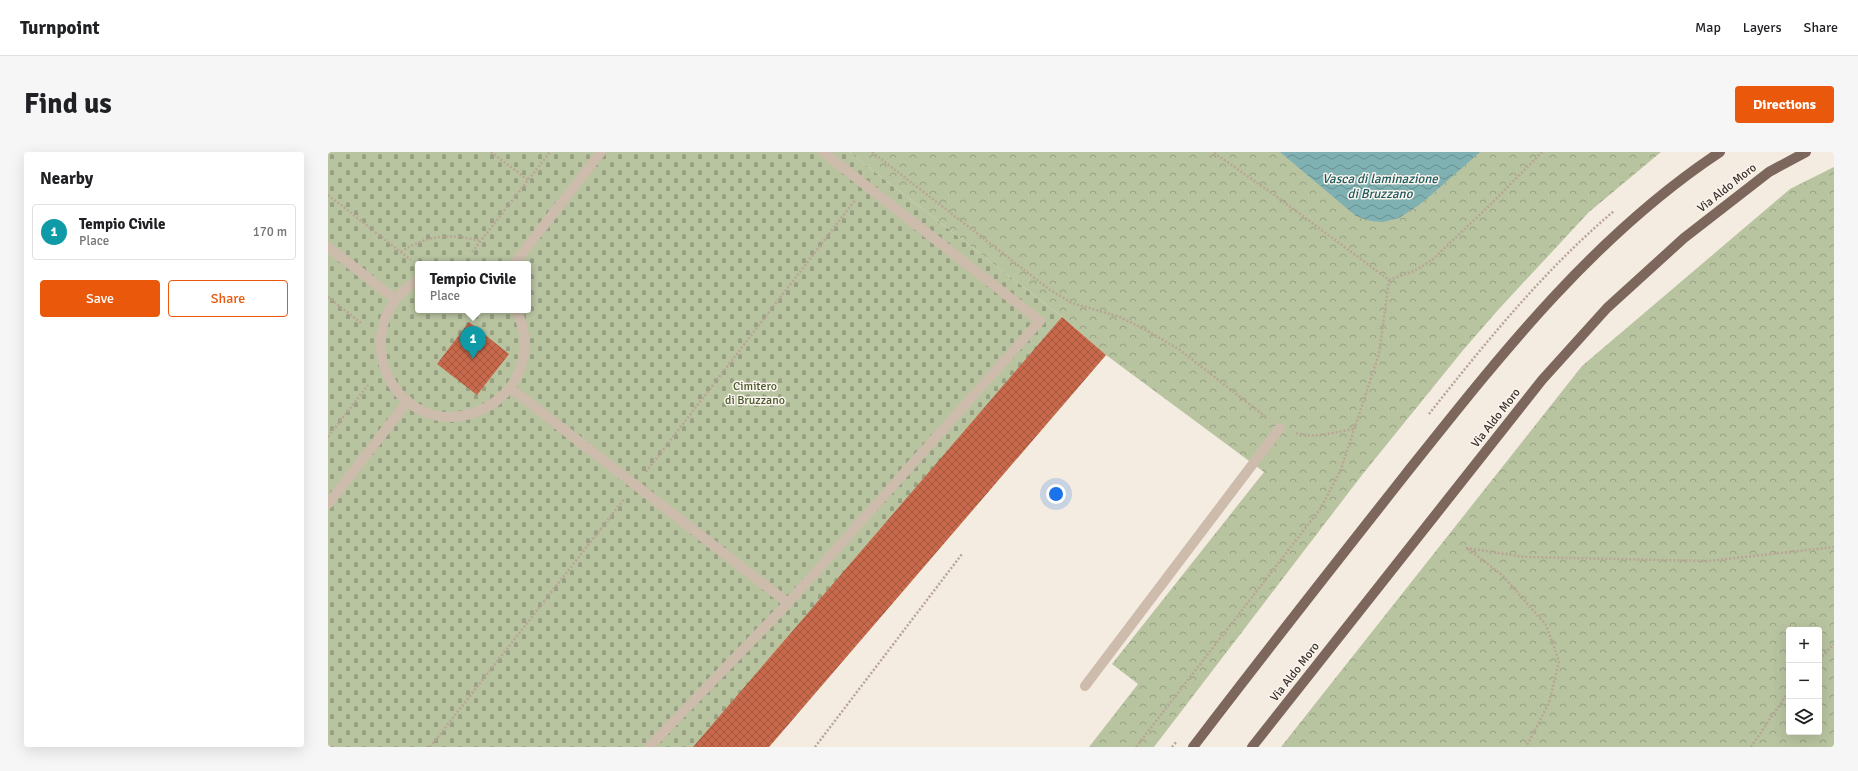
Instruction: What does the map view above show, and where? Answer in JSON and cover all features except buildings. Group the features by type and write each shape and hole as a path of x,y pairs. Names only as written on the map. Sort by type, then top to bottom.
{"main road":[{"path":"1193,747 1257,663 1483,377 1567,281 1634,218 1700,165 1720,152"},
{"name":"Via Aldo Moro","path":"1252,747 1542,380 1606,308 1690,233 1770,172 1806,152"}],"street":[{"path":"516,261 601,152"},
{"path":"649,747 788,603 1040,321 823,152"},
{"path":"328,247 395,299"},
{"path":"415,282 406,287 395,299 386,313 381,328 379,344 381,361 387,376 396,390 408,402 421,410 437,415 459,416 485,409 498,400 510,388 518,374 523,358 525,343 523,327 517,313"},
{"path":"510,388 788,603"},
{"path":"328,504 408,402"},
{"path":"1085,686 1280,428"}],"path":[{"path":"491,152 528,180"},
{"path":"472,252 550,152"},
{"path":"872,152 1050,290 1072,302 1120,317 1180,350 1280,428 1302,435 1326,434 1354,429"},
{"path":"1213,152 1273,194 1389,280"},
{"path":"1389,280 1414,271 1432,260 1492,203 1542,152"},
{"path":"430,747 636,485 866,186"},
{"path":"328,195 411,260"},
{"path":"401,252 418,242 439,236 460,236 480,241"},
{"path":"1136,747 1321,508 1341,470 1379,354 1389,280"},
{"path":"328,297 361,323"},
{"path":"328,437 368,385"},
{"path":"1526,747 1549,703 1559,661 1546,625 1502,575 1466,548 1524,557 1708,561 1834,547"},
{"path":"815,747 962,554"},
{"path":"1822,656 1834,644"},
{"path":"1750,747 1786,695"}],"green space":[{"name":"Cimitero di Bruzzano","path":"328,152 849,152 1062,317 1106,355 769,747 328,747"},
{"path":"849,152 1661,152 1589,212 1464,349 1362,475 1154,747 1089,747 1138,684 1112,664 1264,472 1106,355 1062,317"},
{"path":"1834,167 1834,747 1281,747 1582,366 1790,189"}],"water":[{"name":"Vasca di laminazione di Bruzzano","path":"1280,152 1480,152 1423,202 1399,218 1383,222 1371,221 1356,216"}],"place":[{"name":"Tempio Civile","path":"473,359"}]}
